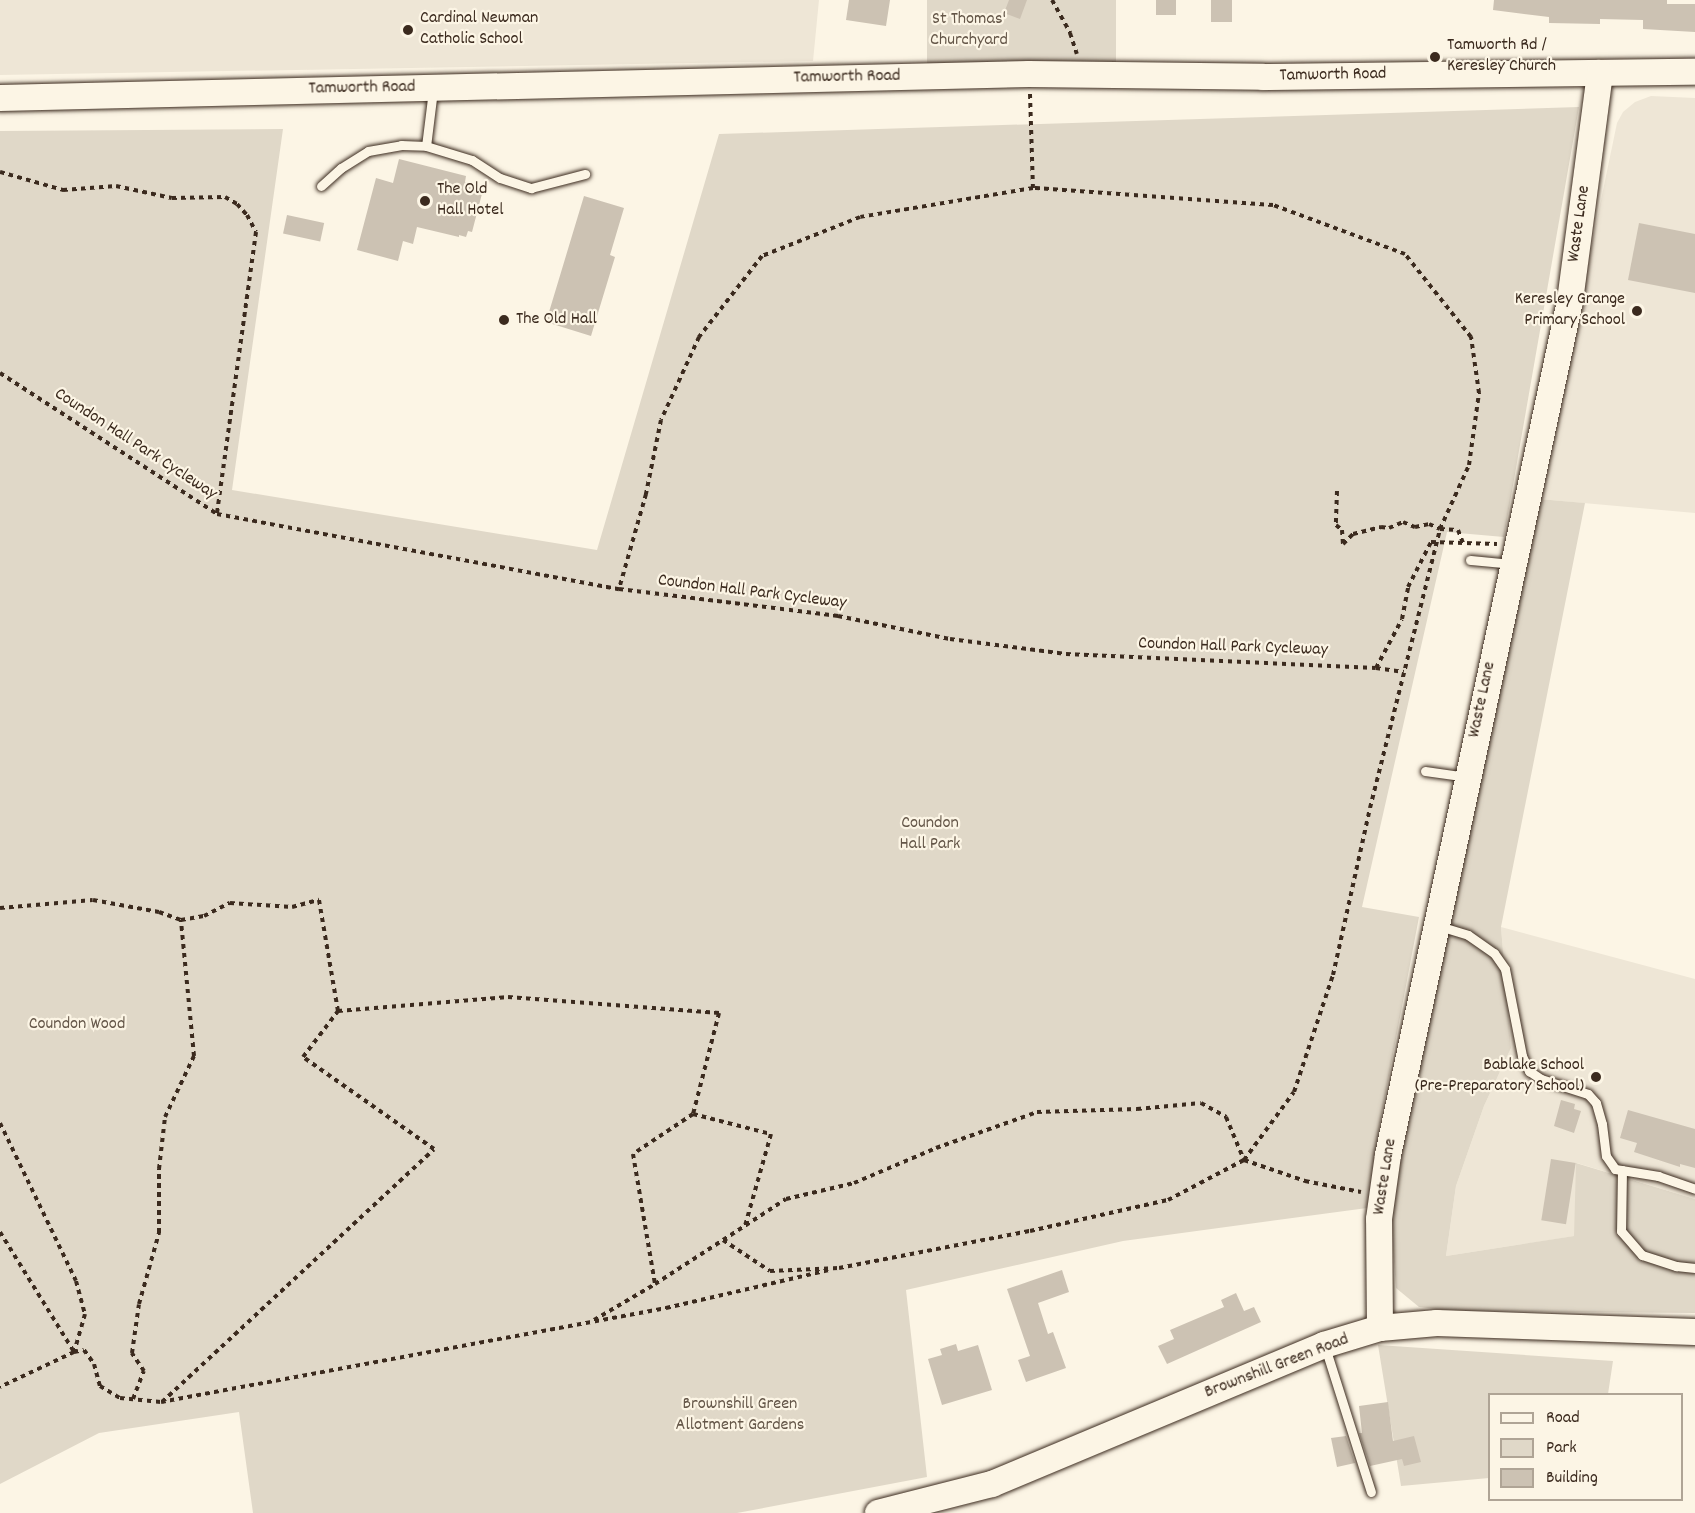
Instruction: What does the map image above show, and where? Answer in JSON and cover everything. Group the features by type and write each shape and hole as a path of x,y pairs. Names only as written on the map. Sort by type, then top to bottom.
{"street":[{"name":"Tamworth Road","path":"0,98 1029,74 1263,77 1695,72"},
{"name":"Waste Lane","path":"1380,1328 1379,1219 1388,1155 1514,554 1570,301 1600,73"},
{"name":"Brownshill Green Road","path":"878,1513 992,1484 1324,1345 1380,1328 1437,1323 1695,1332"}],"lane":[{"path":"426,146 433,87"},
{"path":"321,186 341,168 368,151 401,145 426,146 472,160 500,178 531,188 585,174"},
{"path":"1470,560 1514,554"},
{"path":"1425,771 1467,777"},
{"path":"1436,925 1468,935 1494,953 1505,969 1522,1056 1529,1071 1541,1079 1588,1094 1596,1103 1602,1124 1606,1156 1615,1169 1658,1176 1695,1189"},
{"path":"1622,1170 1621,1231 1642,1255 1676,1266 1695,1268"},
{"path":"1324,1345 1371,1491"}],"path":[{"path":"0,172 63,190 116,186 172,198 225,197 237,204 246,215 256,232 216,513"},
{"path":"0,1387 74,1352 84,1350 94,1364 100,1386 120,1398 161,1402 590,1322 1168,1200 1244,1160 1294,1092 1329,986 1436,542 1469,465 1479,393 1471,337 1405,254 1273,204 1033,188 860,217 762,256 699,337 661,420 645,494 619,590"},
{"name":"Coundon Hall Park Cycleway","path":"0,373 216,513 619,590 838,616 950,639 1066,654 1376,668 1404,672"},
{"path":"1337,491 1336,525 1342,530 1343,544 1353,534 1381,527 1389,528 1403,522 1415,527 1429,524 1440,529 1458,530 1463,543"},
{"path":"1376,668 1402,620 1408,587 1431,542 1463,543 1514,554"},
{"path":"0,908 93,900 159,912 181,920 204,916 230,903 292,907 319,900 338,1011 303,1057 434,1149 161,1402"},
{"path":"133,1399 144,1371 132,1353 139,1304 159,1233 159,1169 165,1117 194,1056 181,920"},
{"path":"338,1011 508,997 719,1013 693,1114 633,1154 655,1284"},
{"path":"590,1322 655,1284 786,1199 854,1183 936,1148 1037,1112 1137,1109 1201,1103 1226,1117 1244,1160 1305,1181 1383,1196"},
{"path":"693,1114 771,1134 745,1226"},
{"path":"0,1123 76,1281 85,1314 74,1352"},
{"path":"0,1232 74,1352"},
{"path":"723,1240 770,1271 839,1268"}],"shaded area":[{"name":"Cardinal Newman Catholic School","path":"0,0 819,0 813,61 0,75"},
{"name":"Keresley Grange Primary School","path":"1651,96 1695,98 1695,513 1539,499 1617,123 1623,112 1635,102"},
{"name":"Bablake School (Pre-Preparatory School)","path":"1501,927 1695,979 1695,1199 1577,1163 1575,1236 1446,1256 1456,1186 1484,1106 1511,1048"}],"green space":[{"name":"St Thomas' Churchyard","path":"927,0 1116,0 1116,64 927,64"},
{"name":"Coundon Hall Park","path":"1579,107 1504,537 1447,532 1362,907 1419,917 1379,1128 1367,1208 1123,1241 906,1290 927,1477 737,1513 253,1513 239,1412 99,1433 0,1484 0,131 283,129 232,490 597,550 719,134"},
{"path":"1539,499 1585,503 1501,927 1511,1048 1484,1106 1456,1186 1446,1256 1574,1236 1576,1163 1695,1199 1695,1313 1455,1311 1419,1307 1396,1288 1390,1208"},
{"path":"1378,1345 1613,1361 1608,1393 1488,1393 1488,1478 1401,1486"}],"building":[{"path":"849,0 890,0 886,26 846,20"},
{"path":"1009,0 1027,0 1020,19 1004,13"},
{"path":"1156,0 1176,0 1176,15 1156,15"},
{"path":"1211,0 1232,0 1232,22 1211,22"},
{"path":"1494,0 1667,0 1667,4 1695,4 1695,32 1643,29 1643,20 1600,19 1600,24 1549,23 1549,17 1493,10"},
{"name":"The Old Hall Hotel","path":"399,159 466,176 465,182 484,186 472,232 468,231 466,237 459,235 459,237 417,227 413,244 403,241 398,261 357,250 376,178 393,183"},
{"path":"584,196 624,208 610,255 615,257 591,336 546,322"},
{"path":"287,215 324,223 320,241 283,234"},
{"path":"1639,223 1695,234 1695,293 1628,280"},
{"path":"1561,1100 1575,1104 1574,1109 1581,1111 1574,1133 1554,1126"},
{"path":"1628,1110 1695,1129 1695,1168 1680,1164 1680,1167 1634,1152 1637,1143 1620,1138"},
{"path":"1551,1159 1576,1163 1566,1224 1541,1220"},
{"path":"1062,1270 1069,1292 1038,1303 1048,1334 1053,1332 1066,1368 1026,1382 1018,1360 1030,1356 1007,1289"},
{"path":"1236,1293 1244,1311 1254,1307 1261,1322 1167,1364 1158,1346 1174,1339 1170,1330 1224,1307 1221,1300"},
{"path":"956,1344 958,1351 978,1345 992,1390 942,1405 928,1359 942,1355 940,1349"},
{"path":"1388,1402 1393,1441 1414,1436 1421,1462 1404,1466 1402,1459 1370,1466 1359,1433 1362,1433 1359,1406"},
{"path":"1346,1436 1355,1463 1337,1467 1331,1438"}],"place":[{"name":"Cardinal Newman Catholic School","path":"408,30"},
{"name":"Tamworth Rd / Keresley Church","path":"1435,57"},
{"name":"The Old Hall Hotel","path":"425,201"},
{"name":"Keresley Grange Primary School","path":"1637,311"},
{"name":"The Old Hall","path":"504,320"},
{"name":"Bablake School (Pre-Preparatory School)","path":"1596,1077"}],"park label":[{"name":"Coundon Wood","path":"77,1025"},
{"name":"Brownshill Green Allotment Gardens","path":"740,1416"}]}
